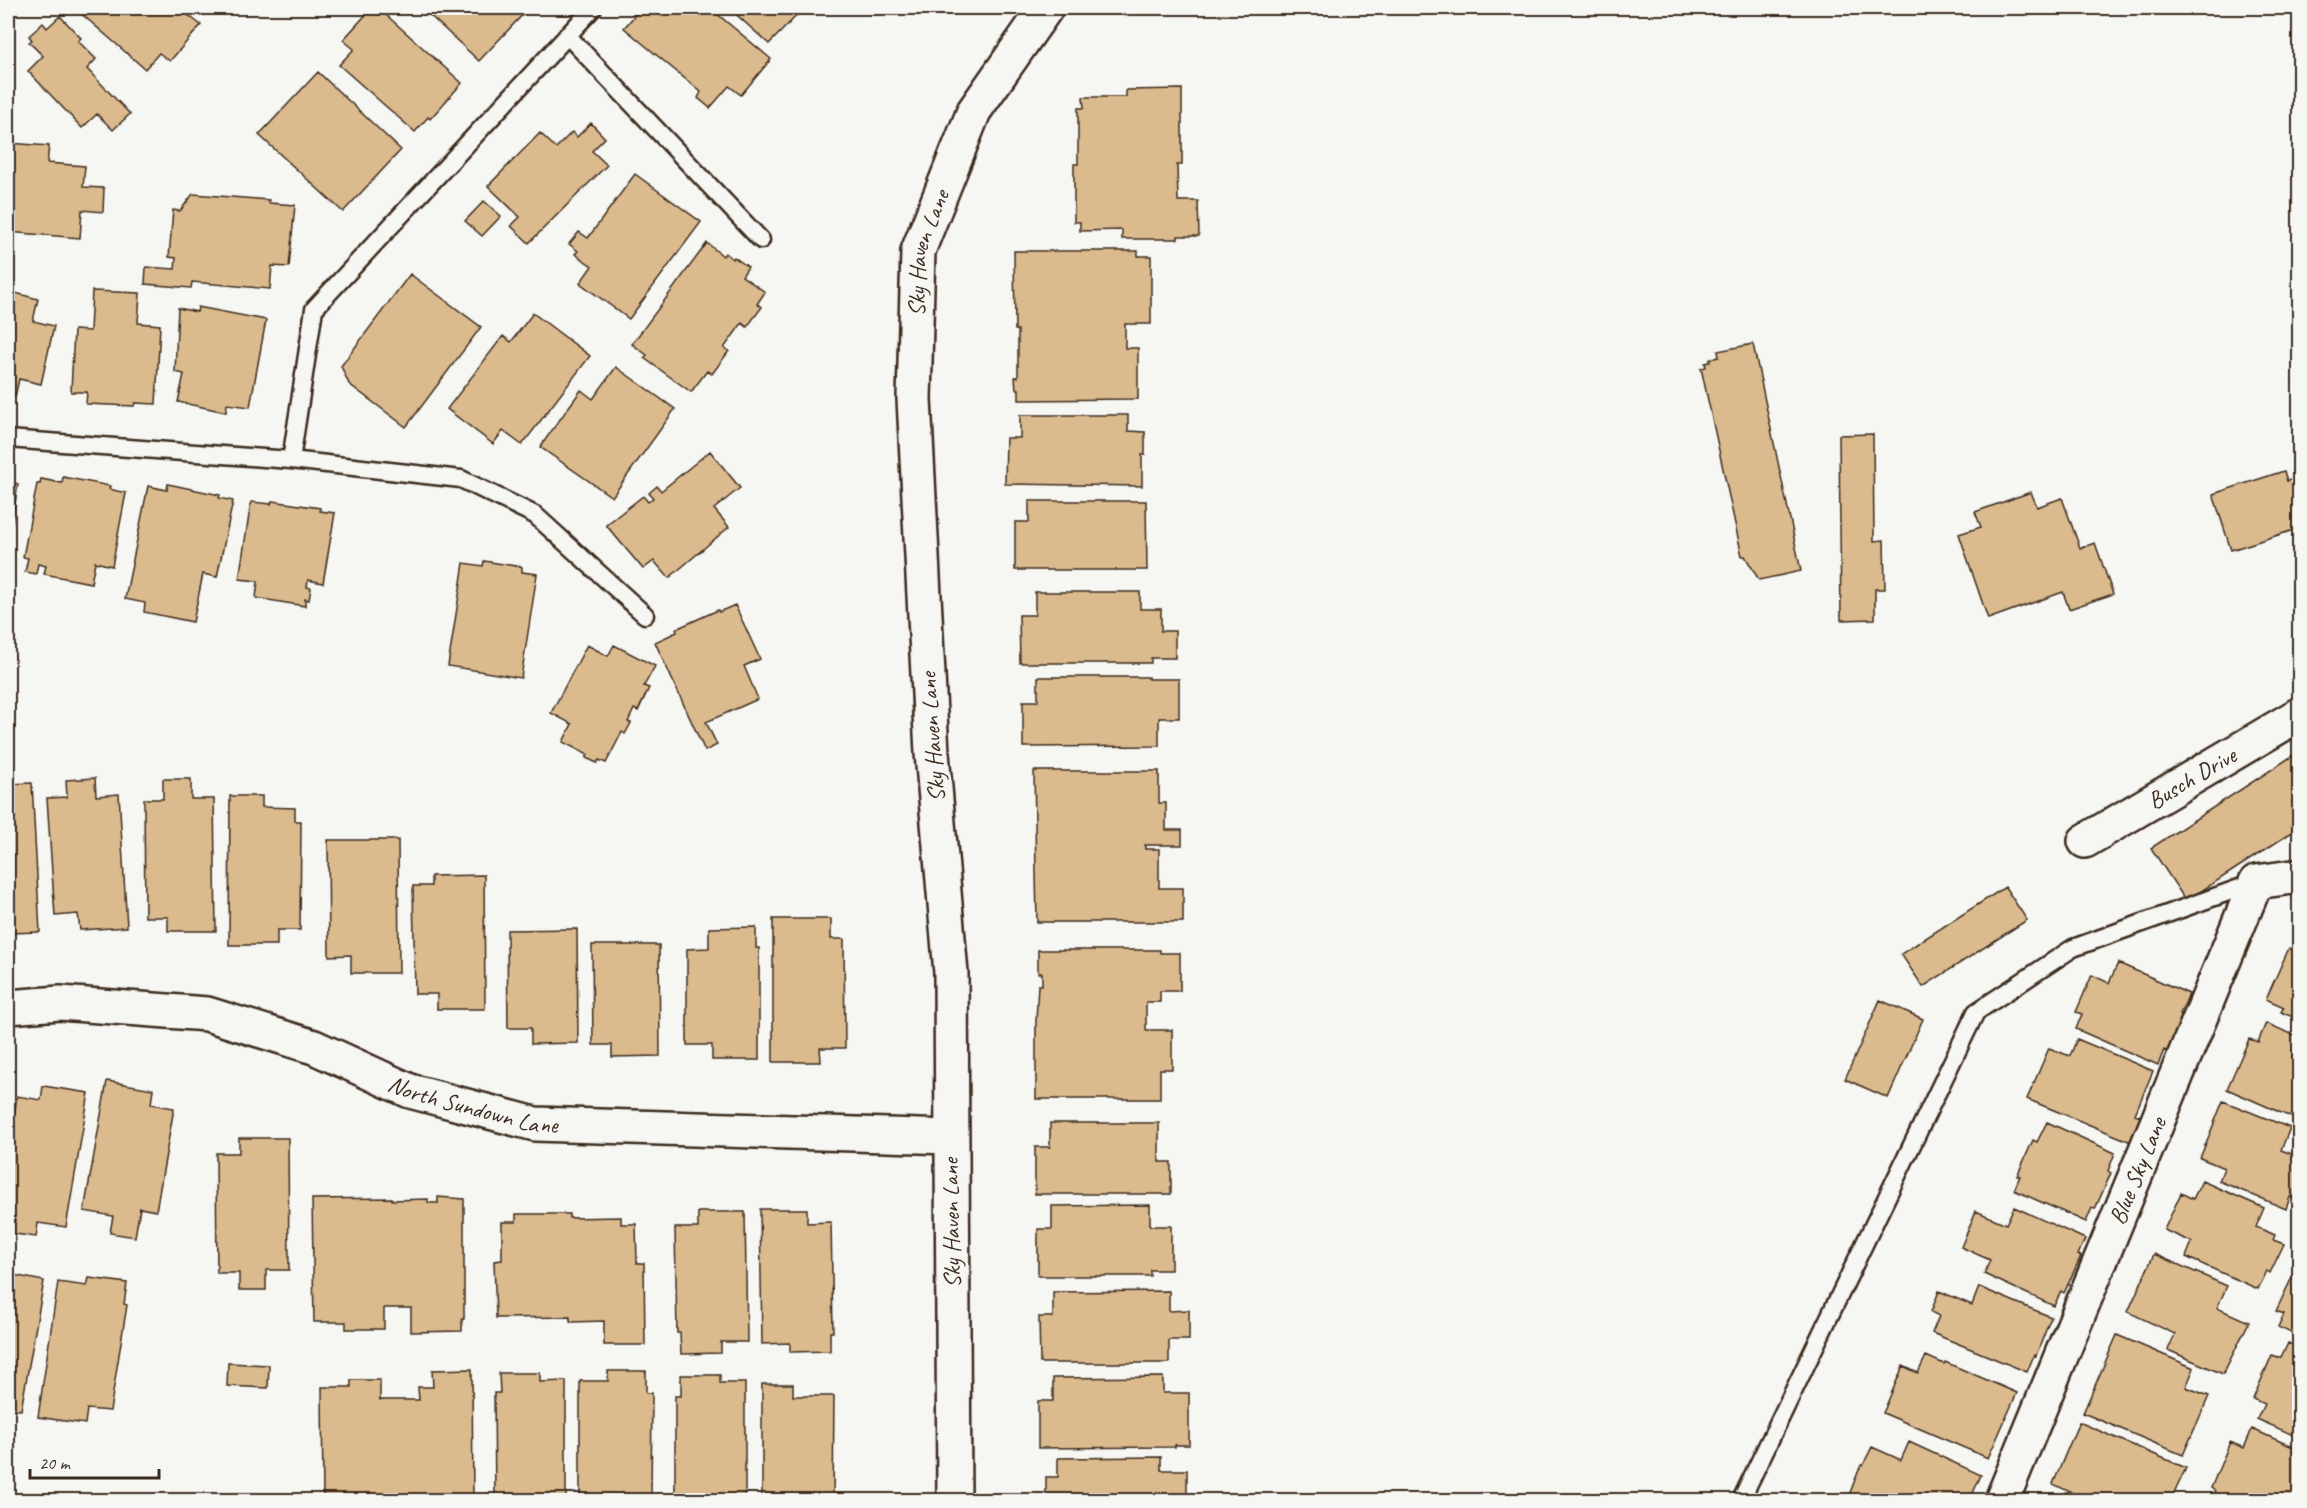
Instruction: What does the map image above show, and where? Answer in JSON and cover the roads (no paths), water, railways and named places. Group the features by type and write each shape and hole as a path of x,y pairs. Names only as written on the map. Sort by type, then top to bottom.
{"street":[{"name":"Sky Haven Lane","path":"954,1500 951,973 932,753 914,399 918,251 974,111 1046,8"},
{"name":"Busch Drive","path":"2085,841 2300,714"},
{"path":"2256,882 2300,876"},
{"name":"Blue Sky Lane","path":"2002,1500 2256,882"},
{"name":"North Sundown Lane","path":"8,1007 60,1003 207,1014 314,1047 410,1091 535,1124 951,1137"}],"lane":[{"path":"291,460 314,309 593,8"},
{"path":"567,35 761,240"},
{"path":"8,439 291,460 461,478 535,514 645,615"},
{"path":"1741,1500 1976,1012 2073,948 2256,882"}]}
